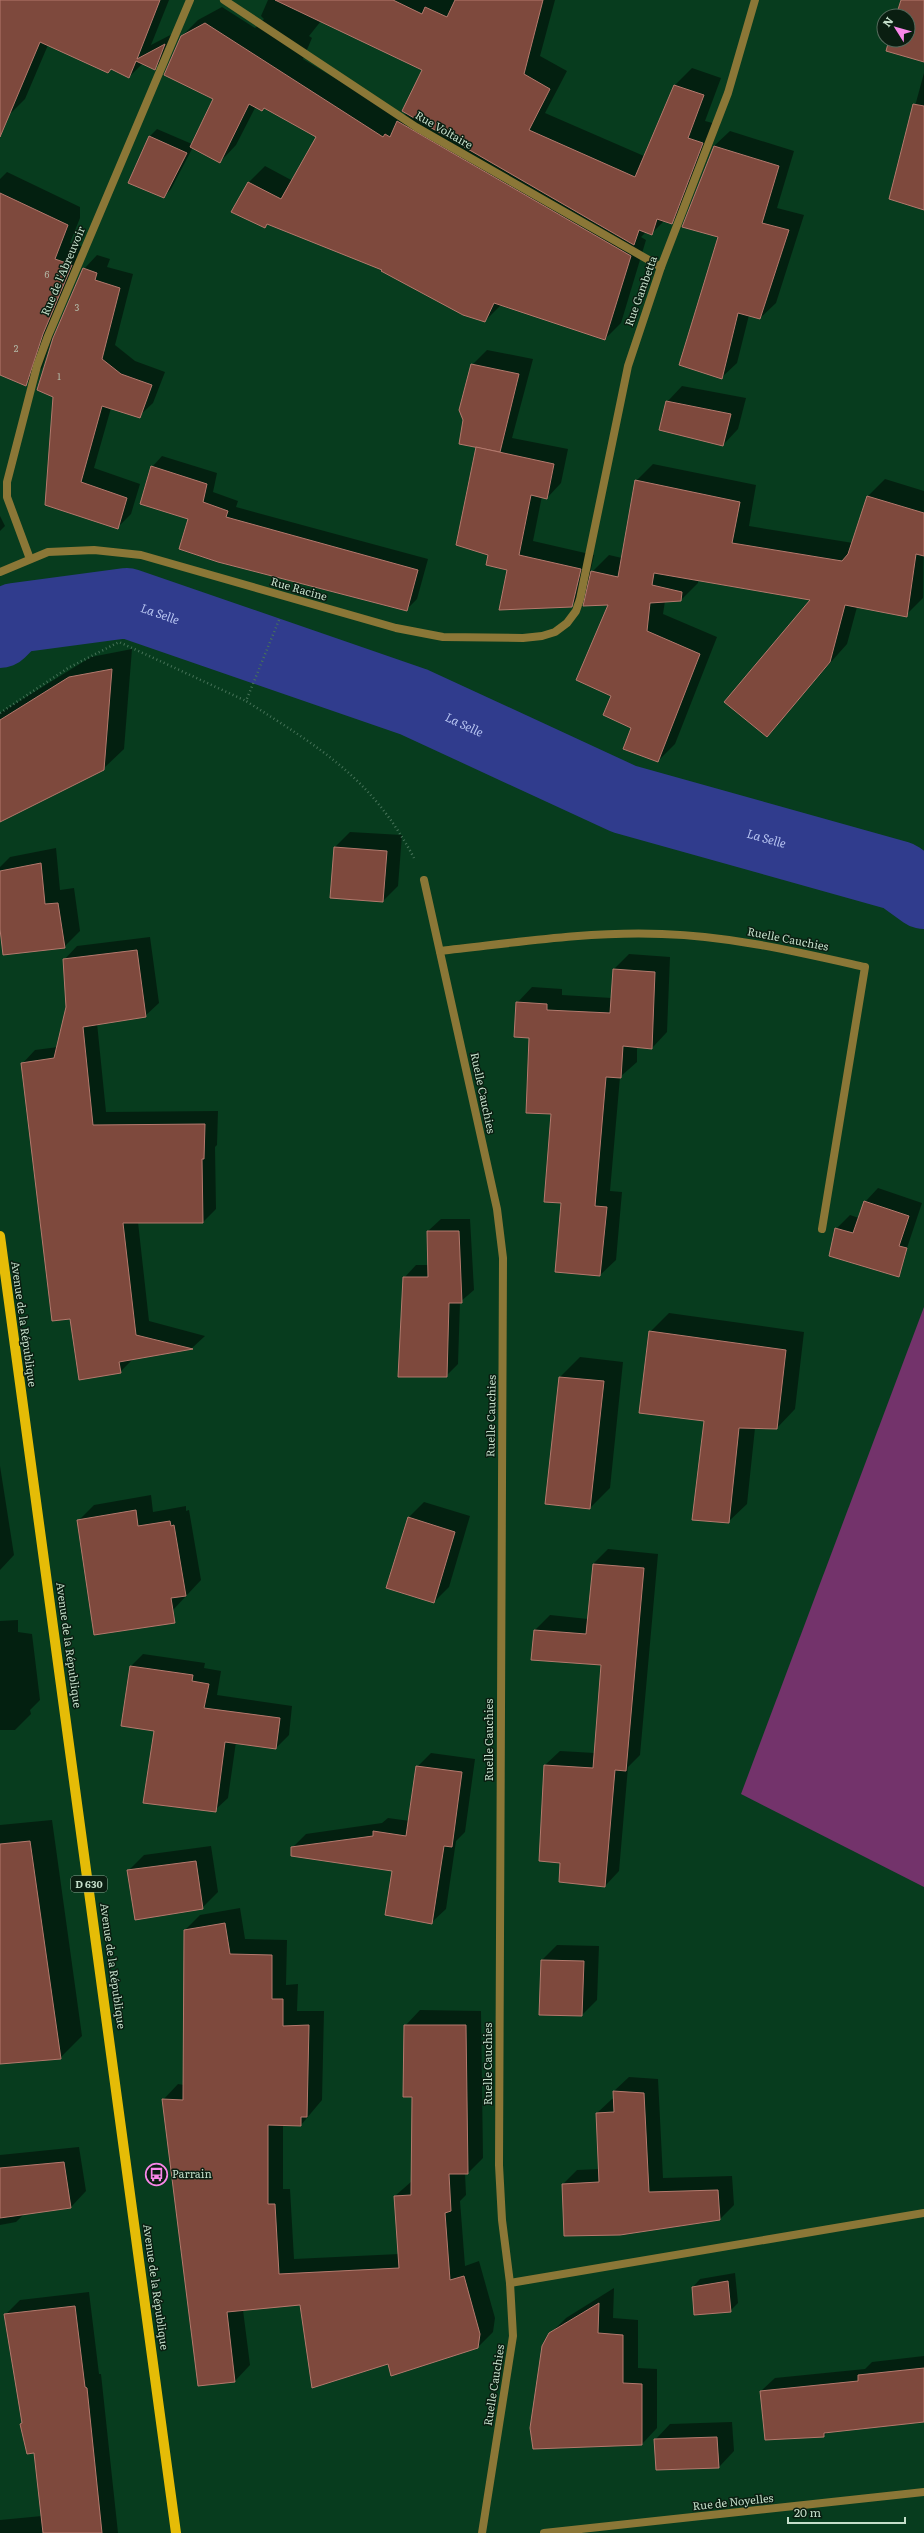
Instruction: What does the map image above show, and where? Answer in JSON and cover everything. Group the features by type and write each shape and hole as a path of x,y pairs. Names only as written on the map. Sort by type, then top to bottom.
{"main road":[{"name":"Avenue de la République","path":"0,1236 176,2533"}],"street":[{"name":"Rue de l'Abreuvoir","path":"30,559 3,482 37,366 48,336 190,0"},
{"name":"Rue Voltaire","path":"224,0 416,127 661,267"},
{"name":"Rue Gambetta","path":"580,599 628,366 661,267 728,93 755,0"},
{"name":"Rue Racine","path":"0,572 48,552 66,550 118,551 141,555 396,628 443,637 523,638 542,636 555,632 567,623 576,611 580,599"},
{"name":"Ruelle Cauchies","path":"424,880 497,1209 503,1258 500,1501 499,2165 502,2220 510,2283 512,2336 482,2533"},
{"name":"Ruelle Cauchies","path":"440,951 604,933 662,934 753,943 865,967 822,1229"},
{"path":"510,2283 924,2213"},
{"name":"Rue de Noyelles","path":"544,2533 924,2492"}],"path":[{"path":"246,701 259,674 272,638"},
{"path":"0,713 68,668 119,642 246,701 308,740 358,780 382,807 402,836 424,880"}],"shaded area":[{"path":"924,1307 924,1887 741,1794"}],"building":[{"path":"0,0 160,0 137,59 165,44 155,70 136,61 129,78 111,69 108,73 40,42 0,137"},
{"path":"275,0 393,0 422,14 425,7 447,17 455,0 543,0 524,74 550,89 529,130 635,177 674,85 704,95 688,138 703,143 672,224 657,219 652,235 639,230 634,245 402,111 422,70"},
{"path":"901,0 924,0 924,62 886,51 887,48 916,48 916,8 898,8"},
{"path":"205,23 383,137 385,134 390,137 397,121 631,256 605,340 494,303 485,322 463,315 381,271 382,270 267,224 265,228 231,212 248,182 281,199 316,137 264,108 262,111 249,104 220,163 190,147 213,99 164,75 181,36"},
{"path":"913,104 924,106 924,210 889,199"},
{"path":"149,136 187,153 164,198 128,183"},
{"path":"714,146 779,166 762,223 789,230 760,319 738,313 722,379 679,365 718,237 682,227"},
{"path":"0,193 68,225 55,259 72,265 43,334 26,386 0,375"},
{"path":"83,268 97,273 95,280 120,288 102,359 121,374 152,385 140,418 102,406 81,482 127,498 118,529 45,505 53,397 37,390 53,338"},
{"path":"471,364 519,374 500,452 459,444 463,420 459,410"},
{"path":"666,401 731,414 723,446 659,430"},
{"path":"476,447 554,464 547,499 531,495 519,555 581,569 572,607 499,610 507,570 486,565 488,555 456,545"},
{"path":"151,466 207,484 203,502 228,511 226,517 418,570 407,611 218,562 179,549 188,519 140,504"},
{"path":"635,480 740,502 732,543 842,561 848,554 867,496 924,513 924,556 916,554 907,617 845,605 830,662 767,737 724,702 810,600 654,573 652,585 682,592 681,601 650,603 647,631 700,654 658,762 623,749 631,728 603,715 611,696 576,680 608,605 583,606 591,571 618,577"},
{"path":"112,669 104,770 0,822 0,720 69,677"},
{"path":"334,847 387,851 383,902 330,898"},
{"path":"41,863 45,904 58,903 65,948 3,955 0,929 0,871"},
{"path":"137,950 146,1017 83,1027 93,1125 205,1124 204,1159 202,1159 203,1223 123,1223 136,1335 193,1349 119,1362 121,1373 79,1380 70,1319 52,1321 21,1063 54,1058 66,1007 63,959"},
{"path":"613,969 655,972 652,1049 623,1046 621,1078 606,1077 595,1206 607,1207 600,1276 555,1272 561,1203 544,1202 551,1114 526,1113 529,1038 514,1037 516,1002 547,1004 547,1010 610,1013"},
{"path":"864,1201 909,1216 899,1246 907,1248 899,1277 829,1256 835,1228 853,1233"},
{"path":"427,1231 459,1231 462,1303 449,1303 447,1377 398,1377 403,1277 428,1277"},
{"path":"649,1331 786,1350 777,1429 739,1428 729,1523 692,1520 704,1421 639,1413"},
{"path":"559,1377 604,1381 590,1509 545,1504"},
{"path":"136,1510 138,1526 170,1521 171,1526 174,1525 186,1596 171,1598 175,1623 94,1635 77,1520"},
{"path":"408,1517 455,1532 434,1603 386,1588"},
{"path":"593,1564 644,1568 626,1771 615,1770 605,1887 559,1882 560,1863 539,1861 544,1765 593,1768 601,1665 531,1660 534,1630 586,1634"},
{"path":"130,1666 193,1675 192,1681 209,1684 204,1708 280,1718 276,1749 225,1742 216,1812 143,1803 154,1731 121,1726"},
{"path":"416,1766 462,1772 452,1847 444,1846 432,1924 385,1915 392,1871 291,1856 291,1847 373,1836 373,1831 406,1836"},
{"path":"30,1841 61,2059 0,2064 0,1844"},
{"path":"196,1861 203,1909 135,1920 127,1870"},
{"path":"225,1923 230,1954 272,1955 272,1999 283,1999 283,2026 309,2025 307,2117 301,2117 301,2126 268,2125 268,2204 275,2204 279,2274 399,2268 394,2196 411,2195 412,2097 403,2097 404,2025 466,2025 468,2174 449,2174 451,2211 445,2213 450,2280 464,2276 480,2334 478,2348 391,2376 388,2364 312,2388 300,2305 227,2312 235,2382 198,2386 162,2099 183,2100 184,1930"},
{"path":"541,1960 584,1961 582,2016 539,2015"},
{"path":"613,2091 644,2093 649,2192 718,2190 720,2220 620,2235 564,2236 562,2184 599,2182 596,2113 614,2112"},
{"path":"64,2162 71,2208 0,2218 0,2168"},
{"path":"728,2281 731,2312 694,2315 692,2287"},
{"path":"599,2303 598,2333 623,2335 623,2383 642,2384 642,2445 533,2449 530,2428 542,2346 549,2333"},
{"path":"75,2306 85,2387 87,2388 102,2533 43,2533 34,2453 27,2454 20,2424 22,2423 4,2314"},
{"path":"924,2368 924,2422 824,2433 824,2437 765,2440 760,2391 858,2381 858,2375"},
{"path":"717,2437 719,2468 656,2470 654,2439"}],"waterway":[{"name":"La Selle","path":"0,633 15,618 127,603 414,702 624,799 899,876 924,894"}],"place":[{"name":"Parrain","path":"156,2174"}]}
